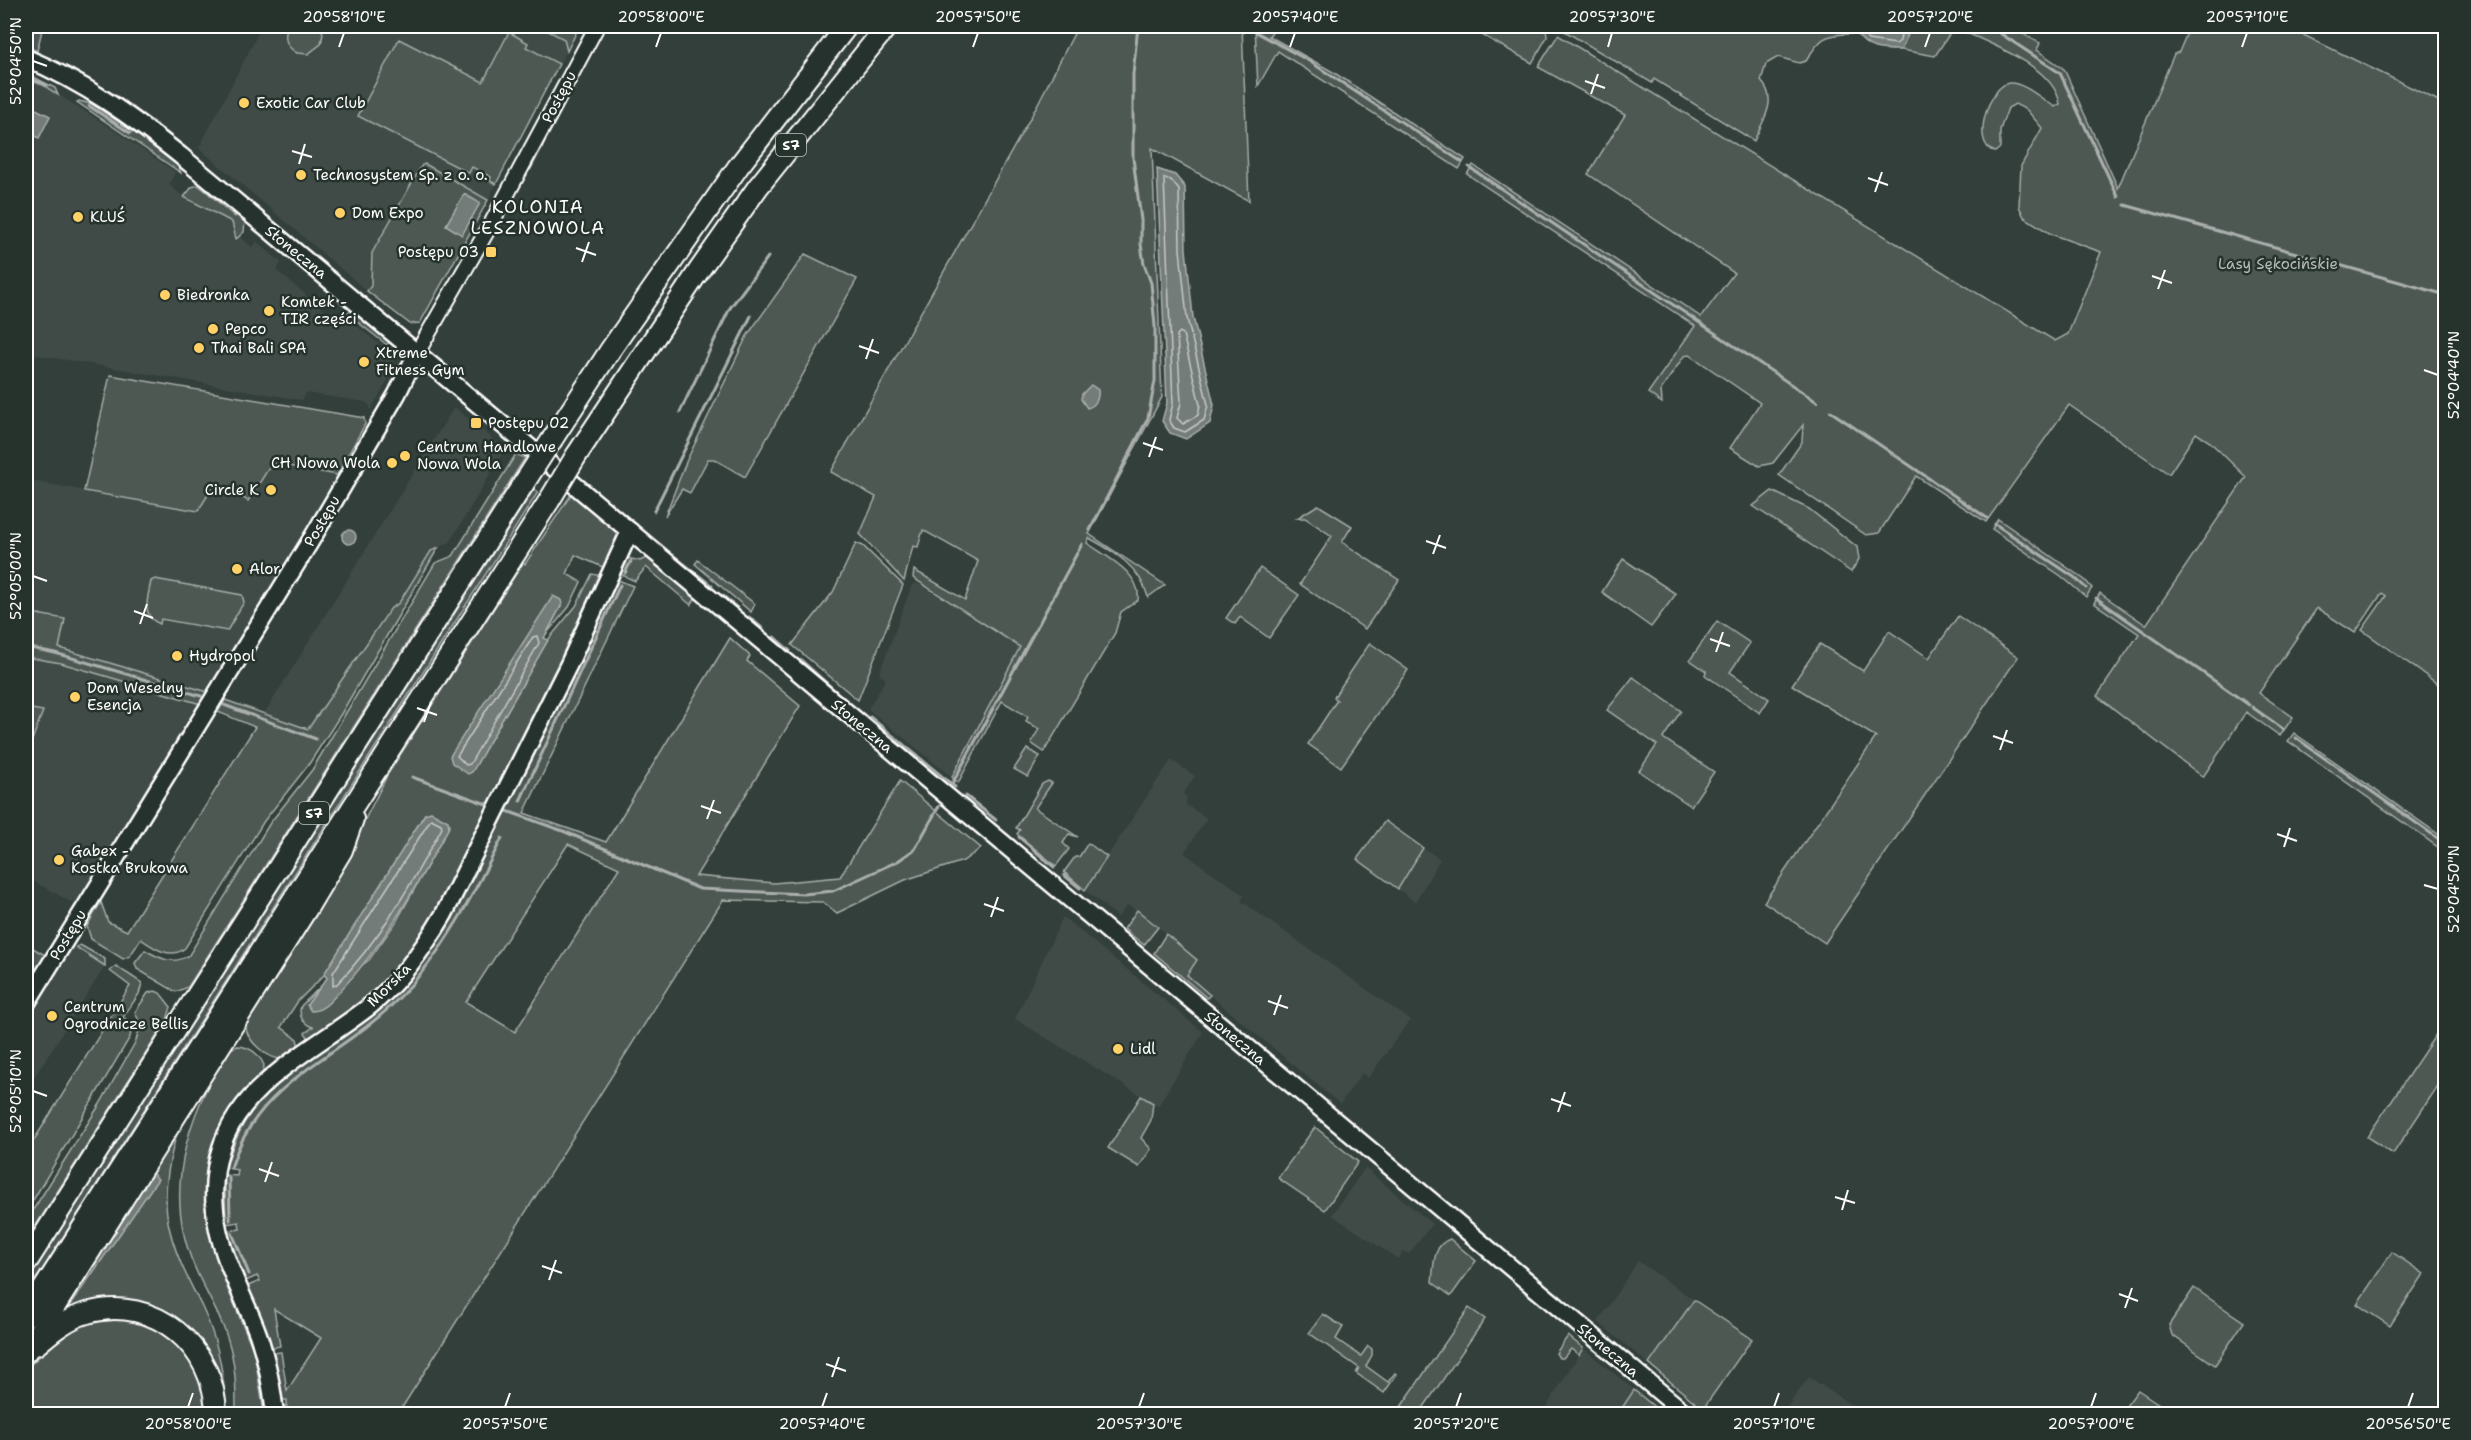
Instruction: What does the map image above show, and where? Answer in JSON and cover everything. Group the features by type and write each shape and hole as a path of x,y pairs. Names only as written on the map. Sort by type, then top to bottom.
{"highway":[{"name":"S7","path":"26,1263 611,350 738,167 847,26"},
{"name":"S7","path":"26,1316 576,456 700,268 758,187 887,26"},
{"path":"26,1353 342,850 368,780"},
{"path":"26,1353 64,1323 86,1313 105,1309 135,1311 163,1322 189,1341 207,1371 213,1389 216,1414"}],"main road":[{"name":"Słoneczna","path":"26,58 85,87 140,123 1686,1414"},
{"name":"Postępu","path":"26,1004 311,540 400,389 417,353"},
{"name":"Morska","path":"275,1414 258,1335 220,1237 214,1190 221,1150 235,1117 267,1078 371,1005 422,950 444,914 569,664 630,531"}],"street":[{"name":"Postępu","path":"417,353 492,224 597,26"}],"shaded area":[{"path":"262,26 539,26 564,39 567,51 559,64 526,47 528,43 483,83 399,40 469,173 472,167 491,178 490,181 496,184 488,200 425,164 372,252 371,286 367,291 199,148"},
{"path":"26,79 43,85 175,172 169,185 184,197 232,222 235,237 239,236 252,247 257,242 281,262 277,271 341,324 346,317 393,356 394,370 370,411 370,406 366,402 306,393 302,400 26,353"},
{"path":"454,407 505,449 450,542 431,551 399,603 391,608 308,729 264,714"},
{"path":"272,463 337,475 215,680 211,682 208,692 59,648 65,620 26,612 26,480 198,511 215,482 248,501"},
{"path":"917,583 1021,647 952,777 868,709 886,679 879,674 912,585"},
{"path":"26,657 61,663 201,704 193,718 189,718 184,725 180,739 82,900 71,902 26,877 26,750 28,751 43,712 26,708"},
{"path":"1171,760 1195,776 1183,794 1187,797 1186,805 1207,818 1184,853 1244,895 1241,901 1410,1020 1368,1078 1362,1073 1340,1104 1186,975 1197,960 1144,915 1127,905 1118,917 1085,890"},
{"path":"1423,848 1440,859 1415,902 1398,889"},
{"path":"1063,917 1203,1032 1158,1106 1015,1019"},
{"name":"Centrum Ogrodnicze Bellis","path":"73,945 105,966 26,1090 26,1024"},
{"path":"1365,1168 1432,1224 1409,1254 1403,1251 1398,1259 1332,1215"},
{"path":"1638,1261 1694,1300 1649,1364 1598,1322"},
{"path":"1583,1348 1634,1390 1618,1414 1542,1414"},
{"path":"1809,1377 1854,1407 1848,1414 1782,1414"}],"green space":[{"path":"26,26 43,26 37,51 26,46"},
{"path":"288,26 320,26 323,33 321,44 308,54 297,53 286,41"},
{"path":"539,26 579,27 567,51 564,39"},
{"path":"1078,26 1242,26 1249,201 1152,148 1162,397 1089,534 1165,585 1148,597 1133,569 1117,555 1089,538 1087,543 1121,566 1128,574 1138,590 1138,600 1121,612 1115,633 1044,752 1031,743 1039,729 1026,721 1028,717 1002,701 958,783 952,777 1020,647 913,578 914,570 965,600 978,561 923,530 918,547 913,546 904,581 860,534 876,497 831,472 1032,115"},
{"path":"1255,26 1276,26 1269,36 1333,72 1465,159 1459,169 1278,51 1258,86"},
{"path":"1466,26 1543,26 1546,28 1547,37 1532,63"},
{"path":"1556,26 1857,26 1851,34 1829,36 1819,42 1806,61 1799,63 1778,57 1766,64 1761,81 1769,95 1768,110 1754,141 1654,79 1652,83"},
{"name":"Lasy Sękocińskie","path":"1908,26 2008,26 2040,43 2037,50 2064,69 2118,188 2174,54 2179,52 2190,26 2285,26 2445,104 2445,689 2362,630 2386,596 2382,593 2355,633 2317,608 2259,693 2293,717 2280,736 2246,712 2203,777 2097,696 2139,634 2094,603 2100,593 2146,625 2246,477 2210,442 2196,433 2169,474 2069,405 1986,522 1916,476 1879,533 1866,535 1779,475 1802,442 1803,425 1773,463 1759,466 1730,448 1760,403 1690,355 1684,356 1661,390 1662,403 1648,393 1695,326 1467,174 1473,165 1701,317 1734,273 1588,174 1625,115 1538,67 1558,35 2055,341 2068,334 2101,252 2051,234 2024,217 2019,206 2021,166 2042,128 2027,110 2015,104 2008,108 2000,130 2000,148 1995,152 1987,147 1983,127 1989,104 2002,86 2009,83 2021,85 2055,107 2060,104 2055,90 2046,78 2017,57 1954,27 1935,56 1901,50 1908,34"},
{"path":"509,32 528,43 526,47 559,64 496,184 490,181 491,177 472,167 469,173 358,116 399,39 483,82"},
{"path":"26,73 55,88 58,95 43,85 26,79"},
{"path":"77,102 91,104 156,147 177,166 181,173"},
{"path":"425,164 488,200 420,323 410,324 367,291 371,286 372,253 422,165"},
{"path":"198,185 245,221 244,232 236,239 232,222 184,197 192,187"},
{"path":"805,254 857,279 745,477 714,459 708,459 690,493 682,489 665,516 686,462 747,336"},
{"path":"351,311 389,342 387,345 346,313"},
{"path":"110,375 364,418 365,424 337,475 272,463 248,501 216,482 198,511 84,491"},
{"path":"516,454 525,458 188,987 176,992 137,969 135,963 145,950 161,958 172,960 189,955 270,823 312,770 435,563 453,556"},
{"path":"534,489 538,492 26,1295 26,1284"},
{"path":"1772,491 1809,509 1857,547 1859,559 1851,572 1753,506"},
{"path":"572,493 618,531 620,540 605,568 575,555 567,574 581,582 569,607 547,633 562,604 472,772 548,640 576,606 592,574 602,576 439,917 395,978 311,1041 305,1033 313,1027 302,1019 301,1006 322,985 307,1005 369,960 396,922 449,827 450,824 425,814 328,971 298,1001 281,1027 297,1039 299,1047 284,1059 264,1053 249,1036 246,1023 351,847 388,774 523,563 525,564"},
{"path":"1318,505 1352,526 1342,542 1399,580 1365,629 1300,584 1332,536 1305,518 1297,518"},
{"path":"1998,519 2085,580 2092,588 2086,597 2061,576 1992,529"},
{"path":"856,543 863,546 903,585 858,700 792,645 833,592"},
{"path":"438,548 341,714 309,764 264,821 185,948 168,953 141,939 130,956 123,959 91,939 87,926 101,902 108,922 127,931 255,727 218,712 225,700 308,729 391,608 399,603 431,551"},
{"path":"652,557 697,596 691,605 646,567 635,581 620,574 628,558 640,561"},
{"path":"1623,559 1676,594 1651,627 1602,592"},
{"path":"698,560 755,604 751,612 695,564"},
{"path":"1260,568 1299,595 1269,638 1240,617 1235,624 1226,618"},
{"path":"155,579 242,595 244,602 227,631 161,619 160,624 150,616 147,606 151,581"},
{"path":"618,580 633,586 524,813 606,842 730,638 750,656 747,661 800,706 696,876 774,883 840,877 900,781 981,848 963,861 905,880 837,913 823,902 723,900 398,1414 282,1414 282,1406 287,1406 287,1400 281,1400 273,1353 281,1352 287,1391 321,1338 274,1309 280,1346 271,1348 248,1286 260,1281 257,1276 246,1281 227,1231 240,1229 239,1222 226,1224 225,1175 237,1176 238,1170 226,1168 234,1145 249,1115 271,1088 380,1009 432,950 447,928","holes":["568,844 619,868 515,1032 466,1002"]},
{"path":"26,612 65,619 59,648 208,692 201,704 61,663 26,657"},
{"path":"1958,616 2018,657 1825,943 1764,902 1876,737 1792,685 1820,644 1863,671 1889,631 1929,658"},
{"path":"1717,621 1750,643 1730,672 1769,699 1760,713 1705,675 1706,671 1690,660"},
{"path":"1370,643 1408,670 1341,767 1308,744 1337,700 1334,697"},
{"path":"1633,677 1681,711 1663,738 1714,772 1691,806 1639,771 1657,745 1607,710"},
{"path":"26,708 43,711 28,751 26,750"},
{"path":"2294,733 2445,839 2445,852 2288,741"},
{"path":"1027,749 1040,756 1028,777 1014,769"},
{"path":"1048,781 1052,783 1035,808 1078,837 1069,834 1063,843 1069,849 1056,866 1017,834 1020,830 1016,828 1042,784"},
{"path":"1385,821 1423,848 1398,889 1357,859"},
{"path":"1088,843 1107,857 1085,890 1064,872 1075,857 1079,857"},
{"path":"1137,910 1158,927 1144,945 1124,929"},
{"path":"1166,934 1197,960 1187,975 1210,995 1207,998 1154,953"},
{"path":"26,944 45,955 26,988"},
{"path":"80,945 105,959 105,966 76,947"},
{"path":"116,966 142,983 139,994 123,1017 133,1024 130,1037 26,1212 26,1153 130,986 110,971"},
{"path":"155,991 160,993 171,1007 167,1020 26,1241 26,1221 100,1104 136,1041 139,1026 135,1012 148,993"},
{"path":"2445,1021 2445,1075 2393,1154 2367,1137"},
{"path":"238,1046 257,1054 264,1065 263,1071 209,1181 254,1338 269,1414 236,1414 235,1372 230,1347 187,1245 180,1200 180,1177 184,1154 197,1110 219,1063 227,1052"},
{"path":"1141,1096 1153,1103 1151,1120 1141,1138 1151,1149 1139,1167 1108,1148"},
{"path":"180,1123 168,1172 166,1210 178,1255 215,1340 221,1363 225,1399 222,1399 157,1313 59,1321"},
{"path":"1315,1127 1358,1162 1325,1210 1278,1178"},
{"path":"1450,1239 1476,1261 1451,1296 1432,1282 1437,1251 1444,1242"},
{"path":"2392,1252 2424,1274 2390,1326 2357,1304"},
{"path":"2194,1288 2244,1322 2215,1365 2172,1335 2169,1325"},
{"path":"1694,1300 1752,1339 1703,1409 1649,1364"},
{"path":"1469,1308 1485,1319 1419,1414 1396,1414"},
{"path":"1323,1314 1343,1327 1336,1339 1361,1356 1368,1346 1372,1349 1372,1355 1366,1366 1388,1382 1395,1373 1397,1374 1384,1393 1356,1373 1359,1368 1309,1333"},
{"path":"105,1317 140,1319 170,1335 200,1371 211,1414 26,1414 26,1369 69,1329"},
{"path":"1568,1336 1583,1348 1579,1355 1571,1349 1563,1358 1559,1358 1556,1353"},
{"path":"1634,1390 1663,1414 1618,1414"},
{"path":"2138,1390 2174,1414 2120,1414"}],"water":[{"path":"1857,26 1908,26 1908,34 1901,50 1880,49 1869,46 1860,38 1855,32"},
{"path":"28,105 50,116 39,138 26,131"},
{"path":"1157,169 1175,175 1185,187 1186,249 1193,317 1214,405 1210,423 1186,439 1170,433 1162,421 1167,403"},
{"path":"464,194 480,203 462,235 446,225"},
{"path":"1091,385 1098,390 1098,396 1095,404 1087,408 1081,399 1082,394"},
{"path":"346,530 352,530 356,537 352,544 346,544 342,540 342,534"},
{"path":"553,596 561,600 562,604 544,638 548,640 472,772 468,774 452,763 450,756"},
{"path":"431,812 448,821 449,827 412,892 386,933 357,972 327,1004 311,1011 307,1005 327,978 324,974 425,814"},
{"path":"151,1172 158,1179 65,1313 60,1312"}],"waterway":[{"path":"1090,530 1148,418 1155,381 1155,326 1151,283 1144,264 1141,244 1141,220 1133,158 1133,74 1138,26"},
{"path":"1989,26 2060,73 2118,197"},
{"path":"1256,32 1309,61 1462,162"},
{"path":"530,169 597,40"},
{"path":"26,77 47,85"},
{"path":"89,106 130,133"},
{"path":"1469,167 1817,402"},
{"path":"206,190 235,216"},
{"path":"2125,205 2446,295"},
{"path":"680,412 730,308 768,257"},
{"path":"654,511 751,316"},
{"path":"1830,411 1987,518"},
{"path":"1995,524 2074,577 2086,588"},
{"path":"952,784 1082,544"},
{"path":"674,556 712,586"},
{"path":"625,573 631,561"},
{"path":"520,801 620,585"},
{"path":"722,595 737,608"},
{"path":"2096,598 2249,705"},
{"path":"749,617 763,629"},
{"path":"774,637 790,651"},
{"path":"26,647 55,653 201,696"},
{"path":"801,660 840,695"},
{"path":"224,705 316,739"},
{"path":"2252,707 2283,729"},
{"path":"870,717 955,787"},
{"path":"2296,738 2446,844"},
{"path":"412,777 492,806"},
{"path":"966,796 996,820"},
{"path":"507,811 563,831 700,889 804,894 833,891 898,861 915,849 939,806"},
{"path":"1019,837 1054,867"},
{"path":"231,1168 243,1138 260,1113 280,1092 302,1073 375,1020 414,982 456,923 502,838"},
{"path":"1064,875 1080,888"},
{"path":"229,1178 230,1220"},
{"path":"232,1233 249,1274"},
{"path":"227,1285 255,1352 265,1414"}],"place":[{"name":"Exotic Car Club","path":"244,103"},
{"name":"Technosystem Sp. z o. o.","path":"301,175"},
{"name":"Dom Expo","path":"340,213"},
{"name":"KLUŚ","path":"78,217"},
{"name":"Postępu 03","path":"491,252"},
{"name":"Biedronka","path":"165,295"},
{"name":"Komtek - TIR części","path":"269,311"},
{"name":"Pepco","path":"213,329"},
{"name":"Thai Bali SPA","path":"199,348"},
{"name":"Xtreme Fitness Gym","path":"364,362"},
{"name":"Postępu 02","path":"476,423"},
{"name":"Centrum Handlowe Nowa Wola","path":"405,456"},
{"name":"CH Nowa Wola","path":"392,463"},
{"name":"Circle K","path":"271,490"},
{"name":"Alor","path":"237,569"},
{"name":"Hydropol","path":"177,656"},
{"name":"Dom Weselny Esencja","path":"75,697"},
{"name":"Gabex - Kostka Brukowa","path":"59,860"},
{"name":"Centrum Ogrodnicze Bellis","path":"52,1016"},
{"name":"Lidl","path":"1118,1049"}],"district":[{"name":"KOLONIA LESZNOWOLA","path":"538,217"}]}
